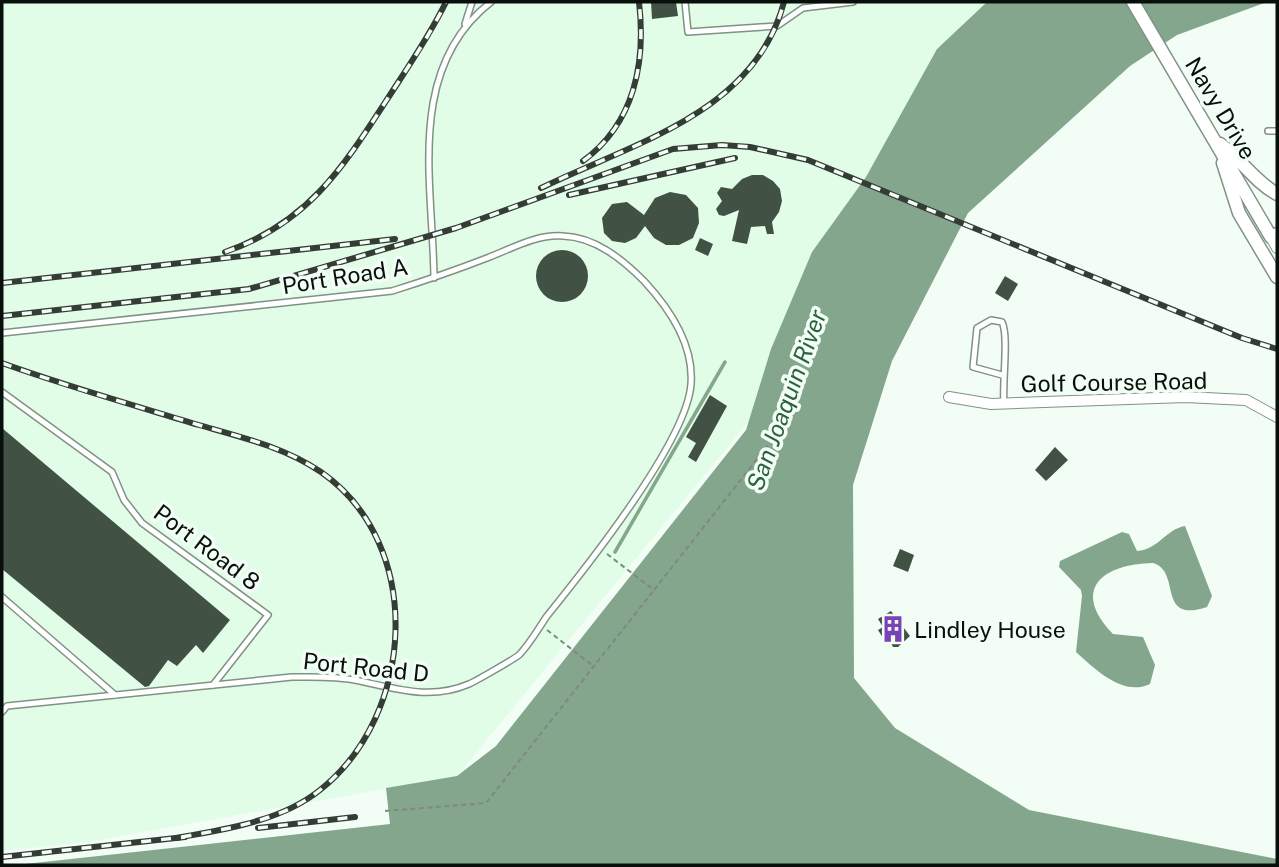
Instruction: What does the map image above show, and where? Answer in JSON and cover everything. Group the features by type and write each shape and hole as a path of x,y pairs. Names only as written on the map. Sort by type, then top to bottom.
{"street":[{"name":"Navy Drive","path":"1133,2 1276,241"},
{"path":"1217,142 1239,157 1266,188 1277,194"},
{"path":"1217,142 1239,213 1277,277"},
{"name":"Golf Course Road","path":"949,397 980,404 1185,397 1246,400 1277,417"}],"lane":[{"path":"434,278 429,197 430,108 447,57 464,27 472,2"},
{"path":"464,27 491,2"},
{"path":"685,2 688,32 777,26 803,8 853,2"},
{"path":"1268,131 1277,131"},
{"name":"Port Road A","path":"2,333 392,290 434,278 543,237 564,236 590,241 636,273 667,308 684,342 691,379"},
{"path":"1002,374 972,367 977,328 991,320 1002,322 1006,333 1002,374 1004,404"},
{"name":"Port Road D","path":"2,712 8,706 330,676 406,692 448,691 473,682 517,656 601,549 668,444 687,407 691,379"},
{"name":"Port Road 8","path":"2,392 112,472 124,500 142,523 268,615 213,685"},
{"path":"2,597 115,695"}],"path":[{"path":"385,811 486,803 769,444"},
{"path":"601,549 654,590"},
{"path":"541,625 594,666"}],"shaded area":[{"path":"2,2 988,2 848,256 749,421 457,776 87,842 2,851"}],"water":[{"name":"San Joaquin River","path":"987,2 1267,2 1177,35 1130,66 968,213 892,361 853,485 854,678 895,728 1029,810 1277,859 1277,865 16,865 390,824 386,788 457,776 496,746 746,430 771,349 812,252 866,177 937,49"},
{"path":"1185,526 1212,596 1207,607 1191,610 1181,608 1175,603 1162,568 1153,563 1120,568 1098,582 1094,592 1094,604 1100,618 1113,634 1143,637 1155,665 1150,684 1130,687 1120,684 1101,673 1076,652 1081,590 1059,567 1060,561 1122,532 1129,534 1137,551 1144,550 1172,531"}],"building":[{"path":"651,2 676,2 678,16 652,19"},
{"path":"763,175 773,181 780,189 782,201 772,222 774,234 767,234 765,226 751,227 747,244 732,241 739,210 724,216 719,215 716,209 722,201 717,193 721,187 732,189 742,179"},
{"path":"670,192 686,195 698,208 699,223 693,238 679,245 666,245 654,238 645,226 636,238 625,243 612,241 604,233 602,218 612,204 627,202 644,215 655,198"},
{"path":"700,238 713,244 708,256 695,250"},
{"path":"562,250 572,252 580,258 586,266 586,286 580,294 572,300 562,302 552,300 544,294 538,286 536,276 538,266 544,258 552,252"},
{"path":"1005,276 1018,284 1008,301 995,293"},
{"path":"710,395 727,406 696,462 688,457 696,443 686,437"},
{"path":"2,428 230,620 203,653 196,645 177,666 168,660 149,686 145,687 2,569"},
{"path":"1055,447 1068,460 1046,481 1035,470"},
{"path":"900,549 914,555 908,572 893,566"},
{"name":"Lindley House","path":"891,611 910,636 898,647 893,647 889,639 885,641 878,630 883,627 878,619"}],"waterway":[{"path":"615,552 725,362"}],"railway":[{"path":"225,252 279,226 320,191 355,148 433,27 446,2"},
{"path":"583,161 601,146 615,129 633,90 641,47 639,2"},
{"path":"541,188 651,139 719,98 747,72 769,40 784,2"},
{"path":"2,316 249,289 456,228 673,149 722,145 750,147 808,160 1242,338 1277,349"},
{"path":"569,195 735,158"},
{"path":"2,283 395,239"},
{"path":"2,363 277,449 307,463 321,472 355,504 378,542 392,585 396,630 390,676 375,719 352,758 320,790 288,810 251,823 176,838"},
{"path":"258,828 355,817"},
{"path":"2,857 185,837"}],"place":[{"name":"Lindley House","path":"893,629"}]}
